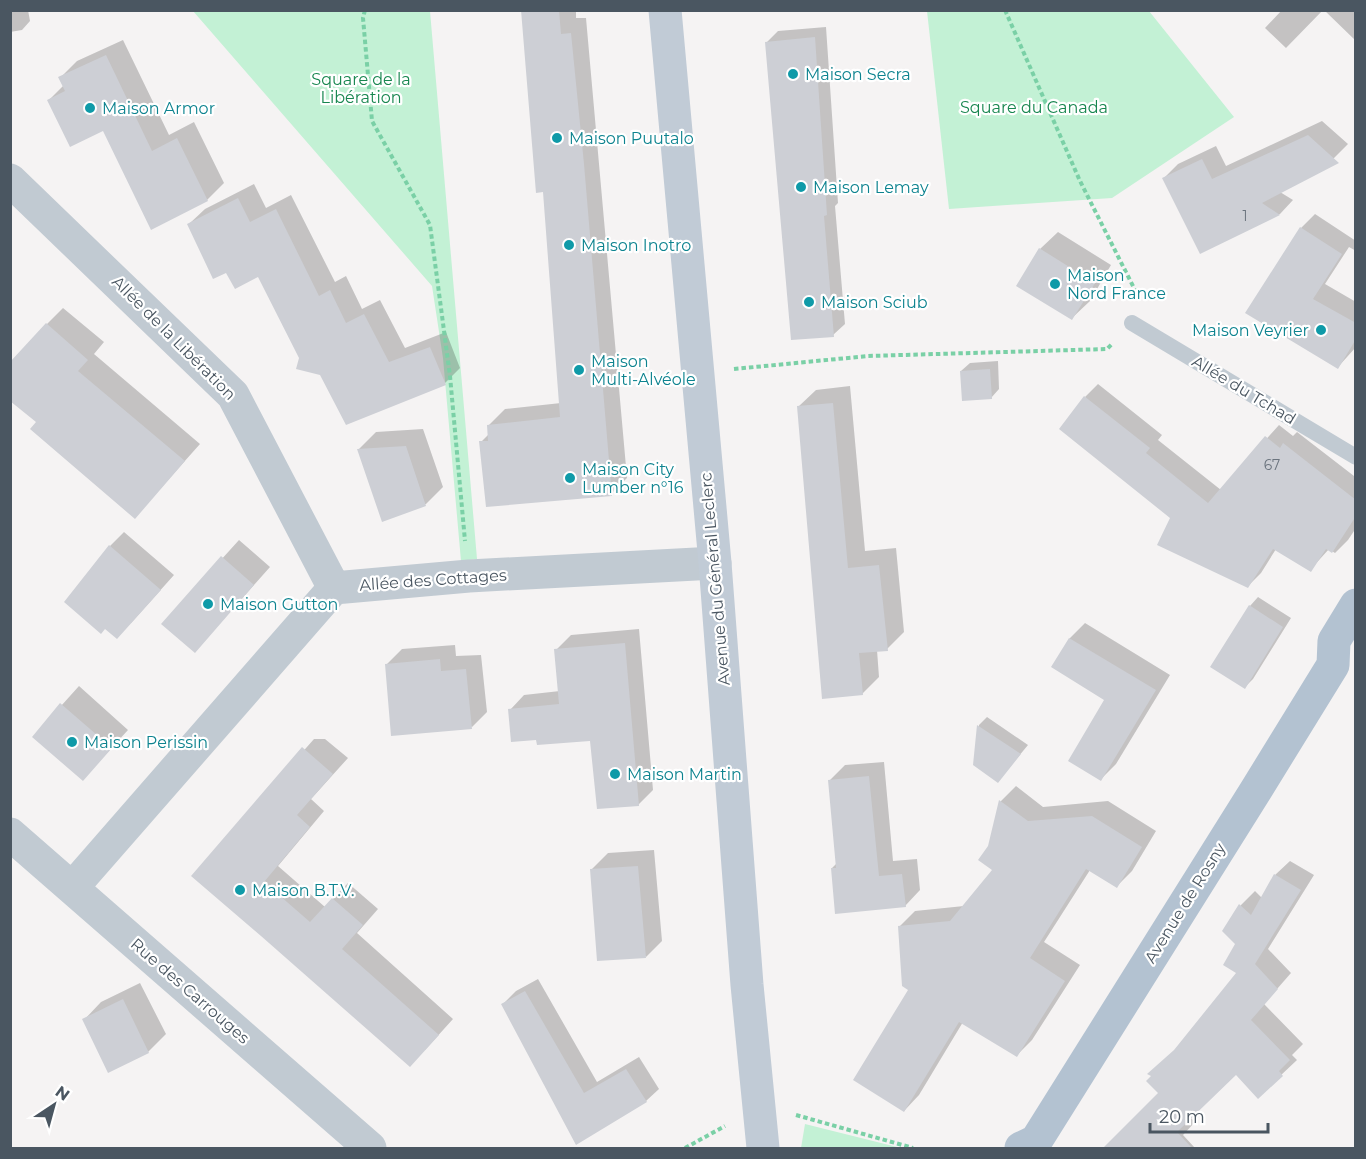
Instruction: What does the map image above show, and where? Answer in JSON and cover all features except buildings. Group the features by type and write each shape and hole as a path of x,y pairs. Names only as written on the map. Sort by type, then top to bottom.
{"main road":[{"name":"Avenue de Rosny","path":"1031,1146 1256,790 1344,659 1334,641 1356,605"}],"street":[{"name":"Avenue du Général Leclerc","path":"665,10 715,563 747,985 763,1149"},
{"name":"Allée de la Libération","path":"10,180 233,395 334,588"},
{"name":"Allée des Cottages","path":"334,588 469,576 715,563"},
{"path":"72,888 334,588"},
{"name":"Rue des Carrouges","path":"10,834 370,1149"}],"lane":[{"name":"Allée du Tchad","path":"1132,323 1356,457"}],"path":[{"path":"365,10 363,18 372,121 430,225 450,376 469,576"},
{"path":"697,372 868,356 1107,349 1132,323 1143,305 1080,181 1005,10"}],"green space":[{"name":"Square de la Libération","path":"193,11 430,11 477,559 461,561 443,358 432,286"},
{"name":"Square du Canada","path":"927,11 1149,11 1234,117 1112,198 949,209"},
{"path":"805,1124 901,1148 801,1148"}],"place":[{"name":"Maison Secra","path":"793,74"},
{"name":"Maison Armor","path":"90,108"},
{"name":"Maison Puutalo","path":"557,138"},
{"name":"Maison Lemay","path":"801,187"},
{"name":"Maison Inotro","path":"569,245"},
{"name":"Maison Nord France","path":"1055,284"},
{"name":"Maison Sciub","path":"809,302"},
{"name":"Maison Veyrier","path":"1321,330"},
{"name":"Maison Multi-Alvéole","path":"579,370"},
{"name":"Maison City Lumber n°16","path":"570,478"},
{"name":"Maison Gutton","path":"208,604"},
{"name":"Maison Perissin","path":"72,742"},
{"name":"Maison Martin","path":"615,774"},
{"name":"Maison B.T.V.","path":"240,890"}]}
